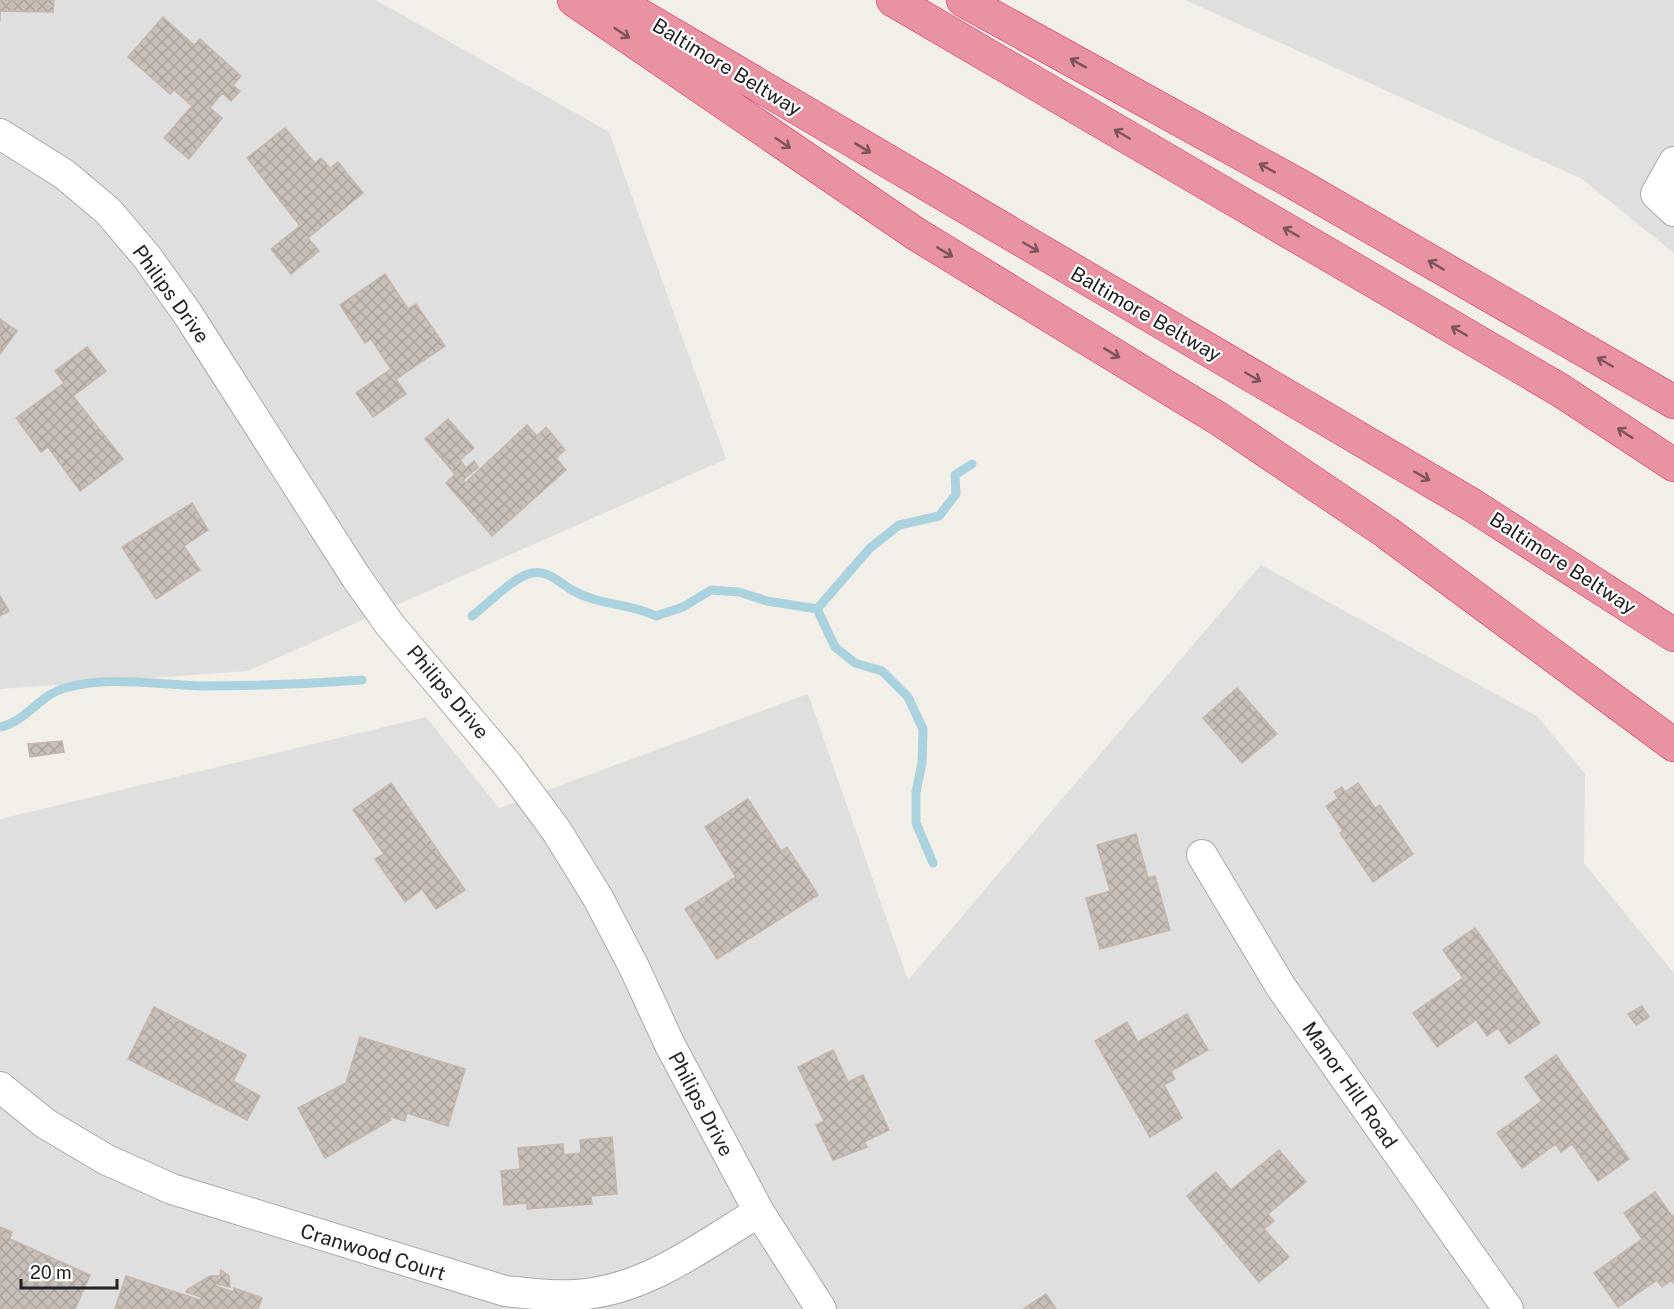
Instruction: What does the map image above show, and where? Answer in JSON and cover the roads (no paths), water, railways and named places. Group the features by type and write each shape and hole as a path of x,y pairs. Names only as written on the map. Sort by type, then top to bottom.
{"highway":[{"path":"574,0 916,234 1220,419 1491,608 1674,745"},
{"name":"Baltimore Beltway","path":"614,0 1472,505 1674,635"},
{"path":"893,0 1560,390 1674,465"},
{"path":"963,0 1300,186 1674,402"}],"street":[{"name":"Philips Drive","path":"0,134 64,174 108,211 147,257 187,313 356,577 390,625 493,747 556,830 598,898 670,1045 759,1212 821,1309"},
{"path":"1674,162 1656,194 1674,211"},
{"name":"Manor Hill Road","path":"1202,855 1281,987 1508,1309"},
{"name":"Cranwood Court","path":"0,1087 46,1124 106,1160 172,1189 506,1291 552,1296 593,1293 632,1284 681,1259 759,1212"}],"waterway":[{"path":"817,609 870,548 899,525 939,516 956,494 955,475 972,464"},
{"path":"472,616 517,579 532,573 543,573 553,577 572,590 592,599 656,616 683,607 711,590 739,592 767,601 817,609"},
{"path":"817,609 835,647 855,663 882,671 908,697 923,729 922,763 916,792 916,823 933,863"},
{"path":"0,727 17,720 56,691 81,684 116,681 242,686 362,680"}]}
